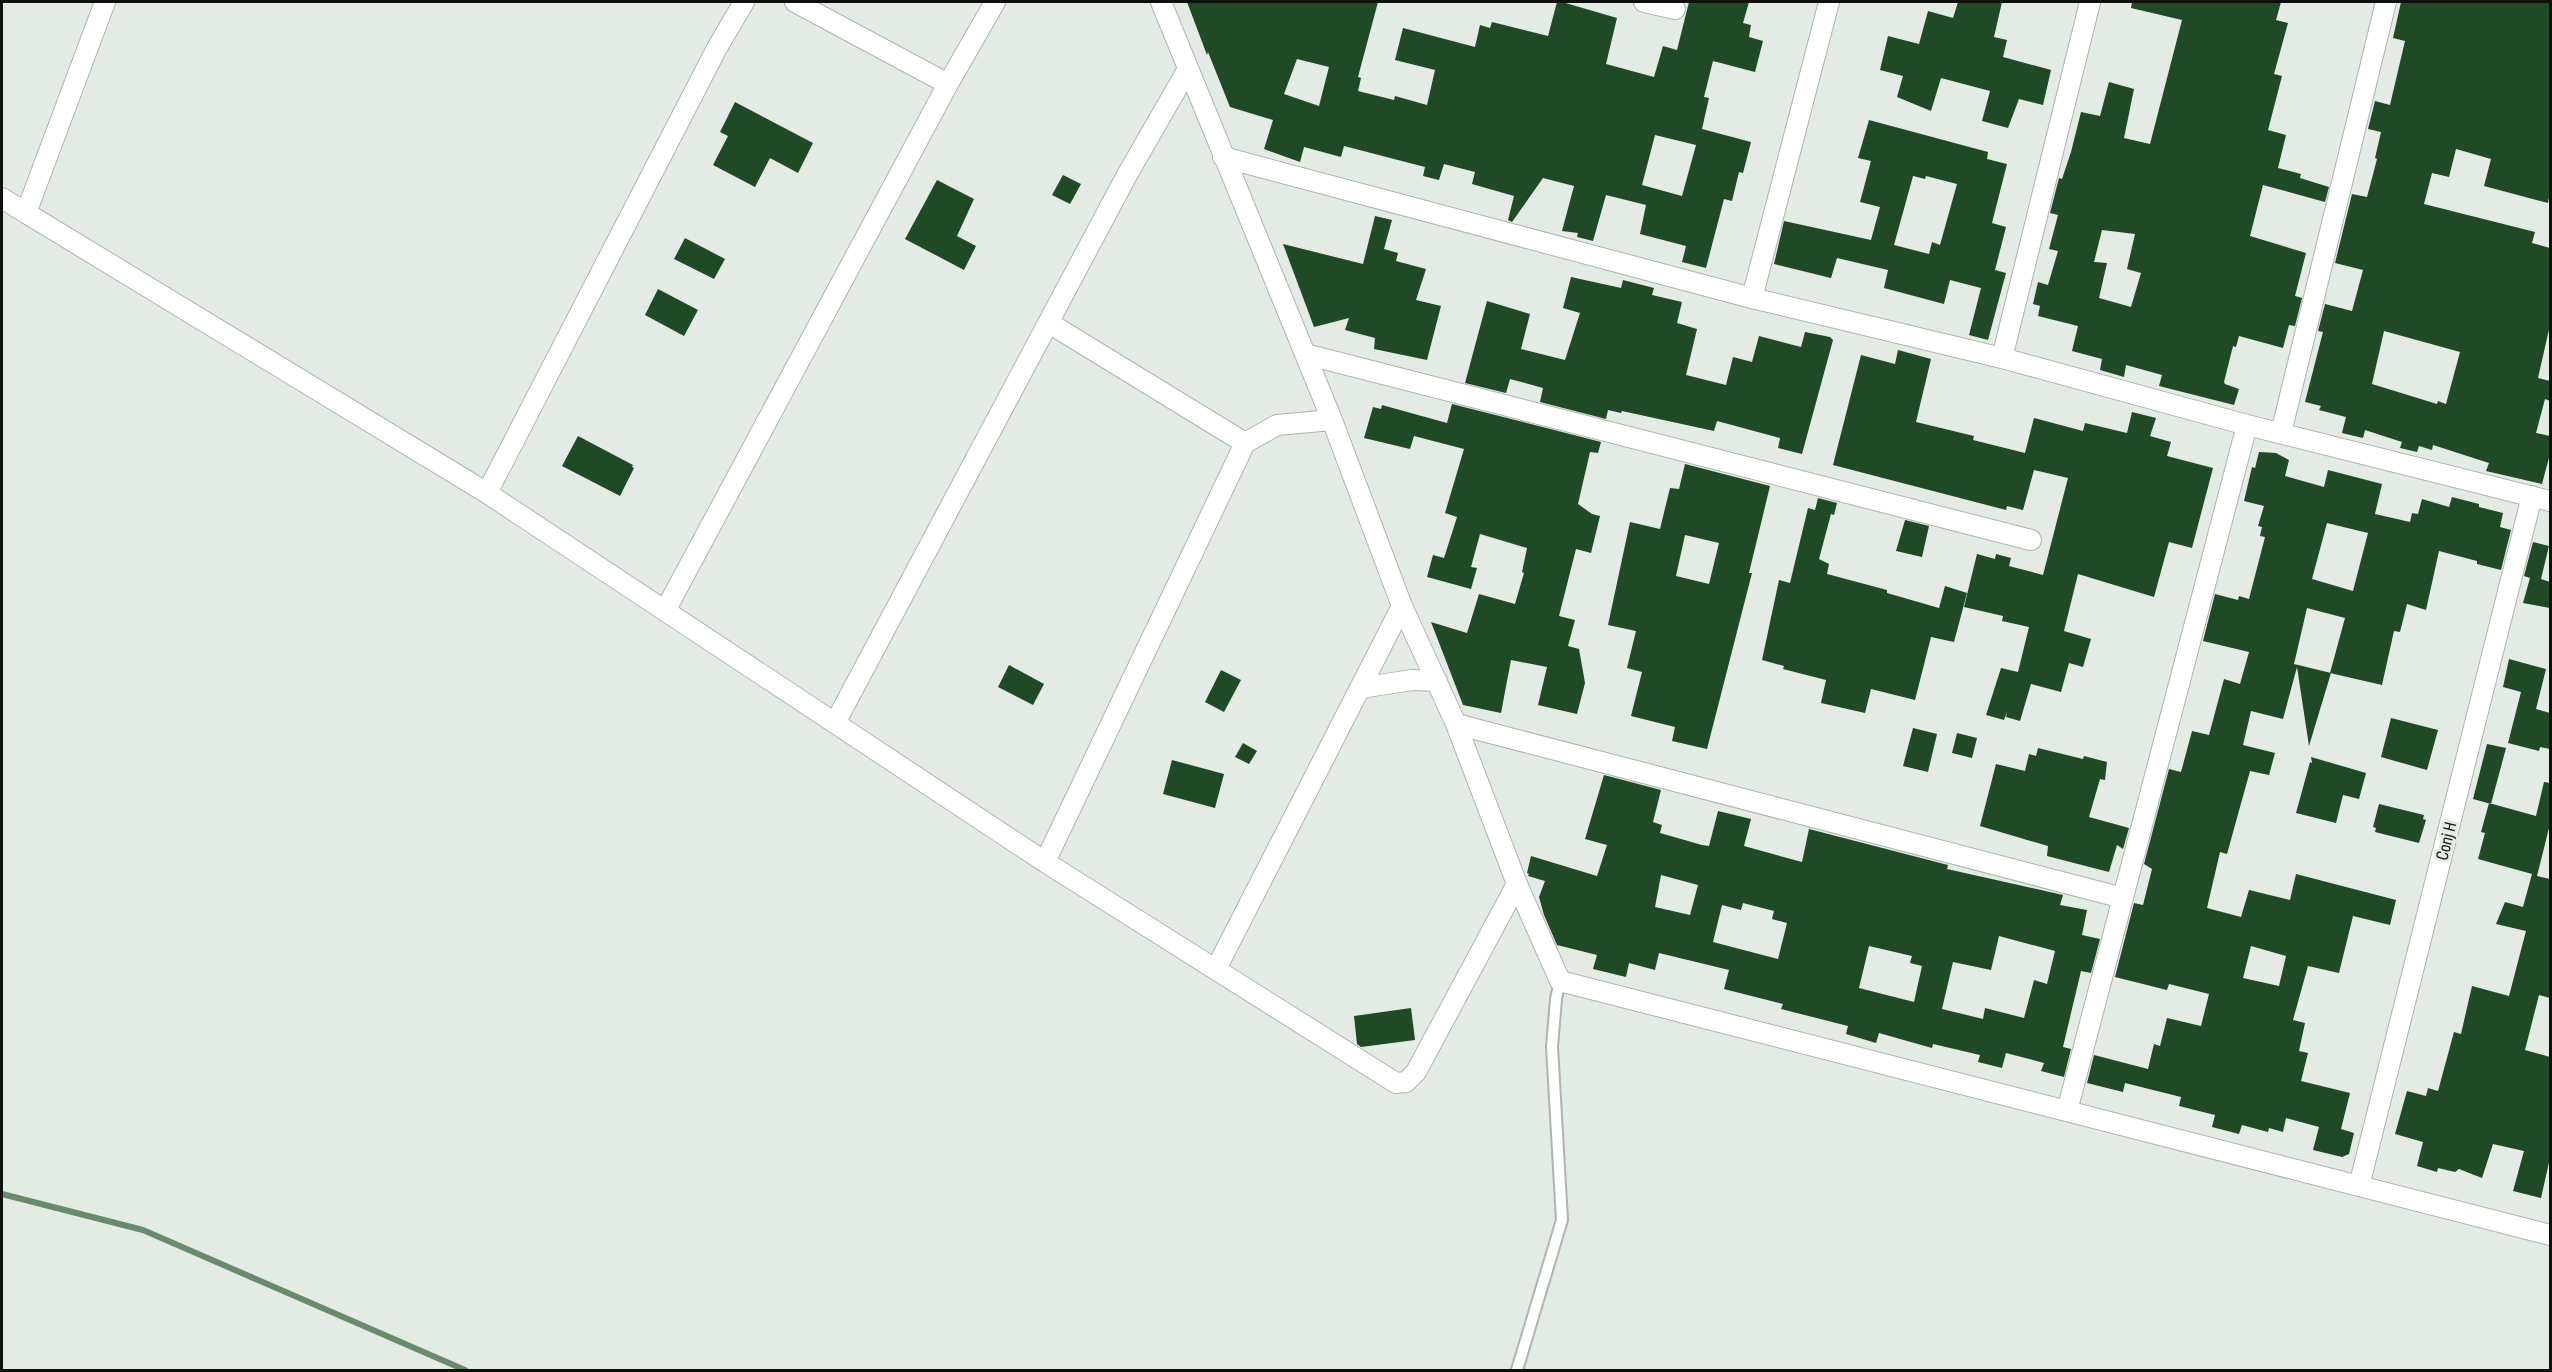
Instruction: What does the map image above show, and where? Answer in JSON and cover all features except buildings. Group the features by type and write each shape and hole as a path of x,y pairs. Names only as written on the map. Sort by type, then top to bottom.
{"street":[{"path":"26,213 105,2"},
{"path":"487,492 717,48 744,2"},
{"path":"795,2 948,84"},
{"path":"665,612 948,84 995,2"},
{"path":"1161,2 1332,420 1402,606 1456,724 1517,884 1560,981 2550,1235"},
{"path":"1644,2 1675,9"},
{"path":"1752,298 1829,2"},
{"path":"2002,358 2090,2"},
{"path":"2281,433 2386,2"},
{"path":"835,723 1127,175 1188,69"},
{"path":"1223,157 1752,298 2002,358 2247,425 2546,499"},
{"path":"2,198 487,492 665,612 1046,862 1396,1083 1406,1082 1416,1072 1517,884"},
{"path":"1049,323 1245,442"},
{"path":"1305,354 2031,540"},
{"path":"1046,862 1245,442 1277,424 1332,420"},
{"path":"2067,1111 2247,425"},
{"name":"Conj H","path":"2359,1186 2546,499"},
{"path":"1216,969 1402,606"},
{"path":"1360,687 1412,680 1437,681"},
{"path":"1456,724 2123,898"}],"lane":[{"path":"1517,1371 1562,1220 1552,1047 1556,999 1560,981"}],"waterway":[{"path":"2,1194 143,1230 465,1370"}]}
